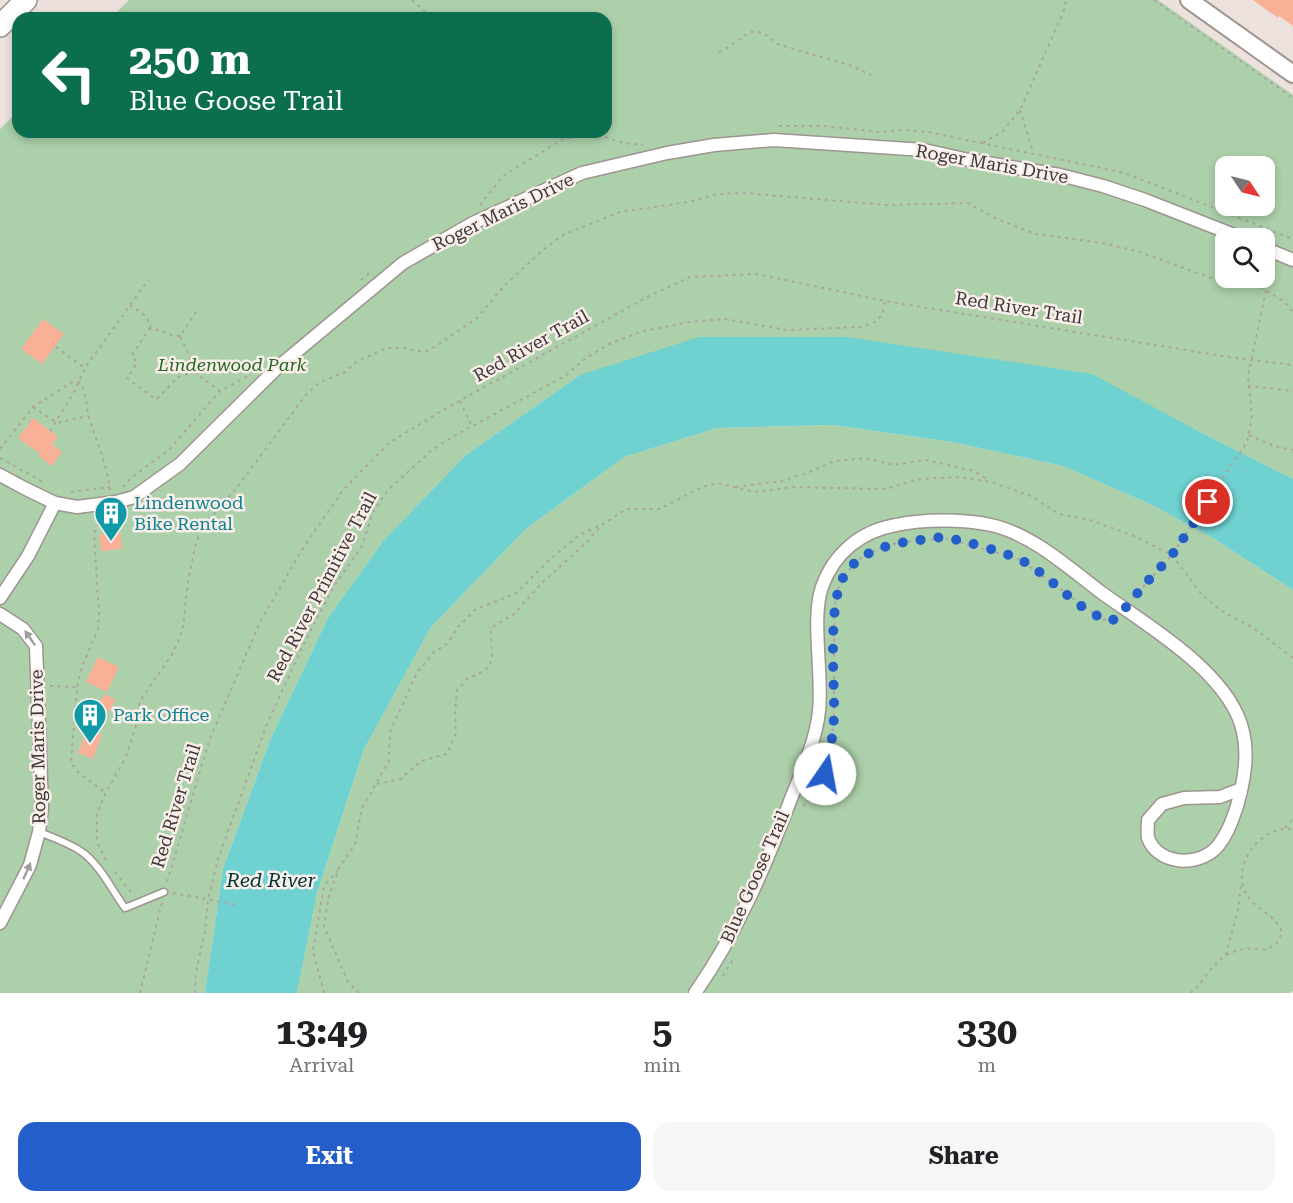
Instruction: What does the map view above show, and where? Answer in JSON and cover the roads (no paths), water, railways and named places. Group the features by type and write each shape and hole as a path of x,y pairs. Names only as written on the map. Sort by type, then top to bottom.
{"highway":[{"path":"14,12 26,0"},
{"path":"0,26 12,14"}],"street":[{"path":"1189,0 1293,74"},
{"name":"Roger Maris Drive","path":"0,474 24,488 58,498 77,507 134,497 180,464 278,367 403,263 473,223 582,173 667,153 714,145 774,140 924,150 1103,186 1216,228"},
{"path":"1275,253 1293,260"},
{"path":"0,597 28,556 58,498"},
{"path":"695,993 719,959 744,909 777,838 810,749 819,714 821,678 818,618 821,589 833,565 849,545 869,533 896,525 951,521 992,525 1017,535 1042,549 1173,644 1213,678 1232,705 1243,731 1246,760 1241,789 1231,822 1214,850 1195,860 1174,861 1157,852 1148,837 1148,820 1162,804 1185,798 1220,797 1241,789"},
{"name":"Roger Maris Drive","path":"0,614 23,629 36,646 42,807 39,832 30,865 0,923"}],"lane":[{"path":"39,832 69,844 84,853 97,867 125,908 164,892"}],"water":[{"name":"Red River","path":"699,337 846,337 1092,374 1293,479 1293,590 1213,538 1152,505 1063,466 952,442 833,425 717,428 624,457 526,529 431,627 364,749 317,893 297,993 205,993 223,869 271,738 328,618 384,540 465,456 580,375"}],"place":[{"name":"Lindenwood Bike Rental","path":"111,542"},
{"name":"Park Office","path":"90,744"}],"park label":[{"name":"Lindenwood Park","path":"232,365"}]}
